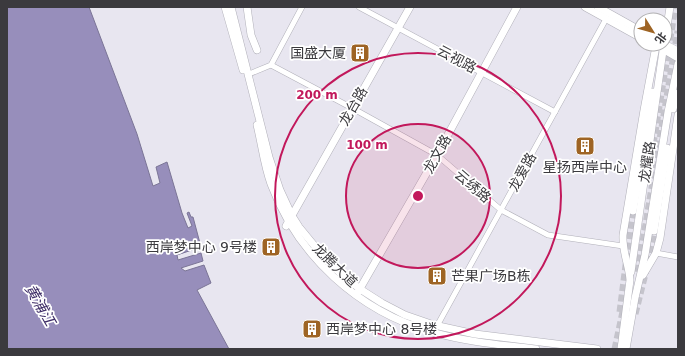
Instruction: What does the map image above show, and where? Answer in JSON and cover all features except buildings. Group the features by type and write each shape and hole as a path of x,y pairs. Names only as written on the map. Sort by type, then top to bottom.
{"main road":[{"name":"龙腾大道","path":"225,7 247,75"},
{"name":"龙腾大道","path":"231,7 247,75 272,168 289,221 299,227 356,294 393,317 432,333 469,340 536,349"},
{"path":"248,7 251,35 257,50"},
{"name":"龙台路","path":"289,221 410,7"},
{"name":"龙文路","path":"356,294 437,155 517,7"},
{"path":"585,7 633,34"},
{"path":"598,7 633,27"},
{"name":"龙耀路","path":"630,280 630,273 623,246 624,227 654,52"},
{"name":"龙耀路","path":"621,349 633,253 663,52"},
{"path":"633,211 653,90 662,59"},
{"path":"653,61 653,90"},
{"name":"龙耀路","path":"626,349 635,298 645,255 668,112 678,64"},
{"path":"676,78 676,112"},
{"path":"654,231 676,112 678,93"},
{"name":"龙耀路","path":"635,298 644,272 656,253 660,238 666,206 676,112"},
{"name":"龙腾大道","path":"356,294 437,326 475,334 597,349"}],"street":[{"path":"247,75 270,65 302,7"},
{"name":"云视路","path":"359,7 555,112"},
{"name":"龙爱路","path":"437,326 606,19"},
{"name":"云绣路","path":"270,65 437,155 501,210 548,235 623,246"},
{"path":"656,253 678,257"}],"water":[{"name":"黄浦江","path":"7,7 89,7 137,134 153,186 160,183 156,167 167,162 188,228 192,226 187,213 189,212 191,217 193,217 201,247 177,255 178,260 201,253 203,261 181,268 185,271 204,265 211,283 197,290 229,349 7,349"}],"tunnel":[{"path":"648,175 675,7"},
{"path":"638,272 678,31"},
{"path":"620,312 633,211"},
{"path":"635,314 654,231"},
{"path":"615,349 624,307"}],"place":[{"name":"国盛大厦","path":"360,53"},
{"name":"星扬西岸中心","path":"585,146"},
{"name":"西岸梦中心 9号楼","path":"271,247"},
{"name":"芒果广场B栋","path":"437,276"},
{"name":"西岸梦中心 8号楼","path":"312,329"}]}
